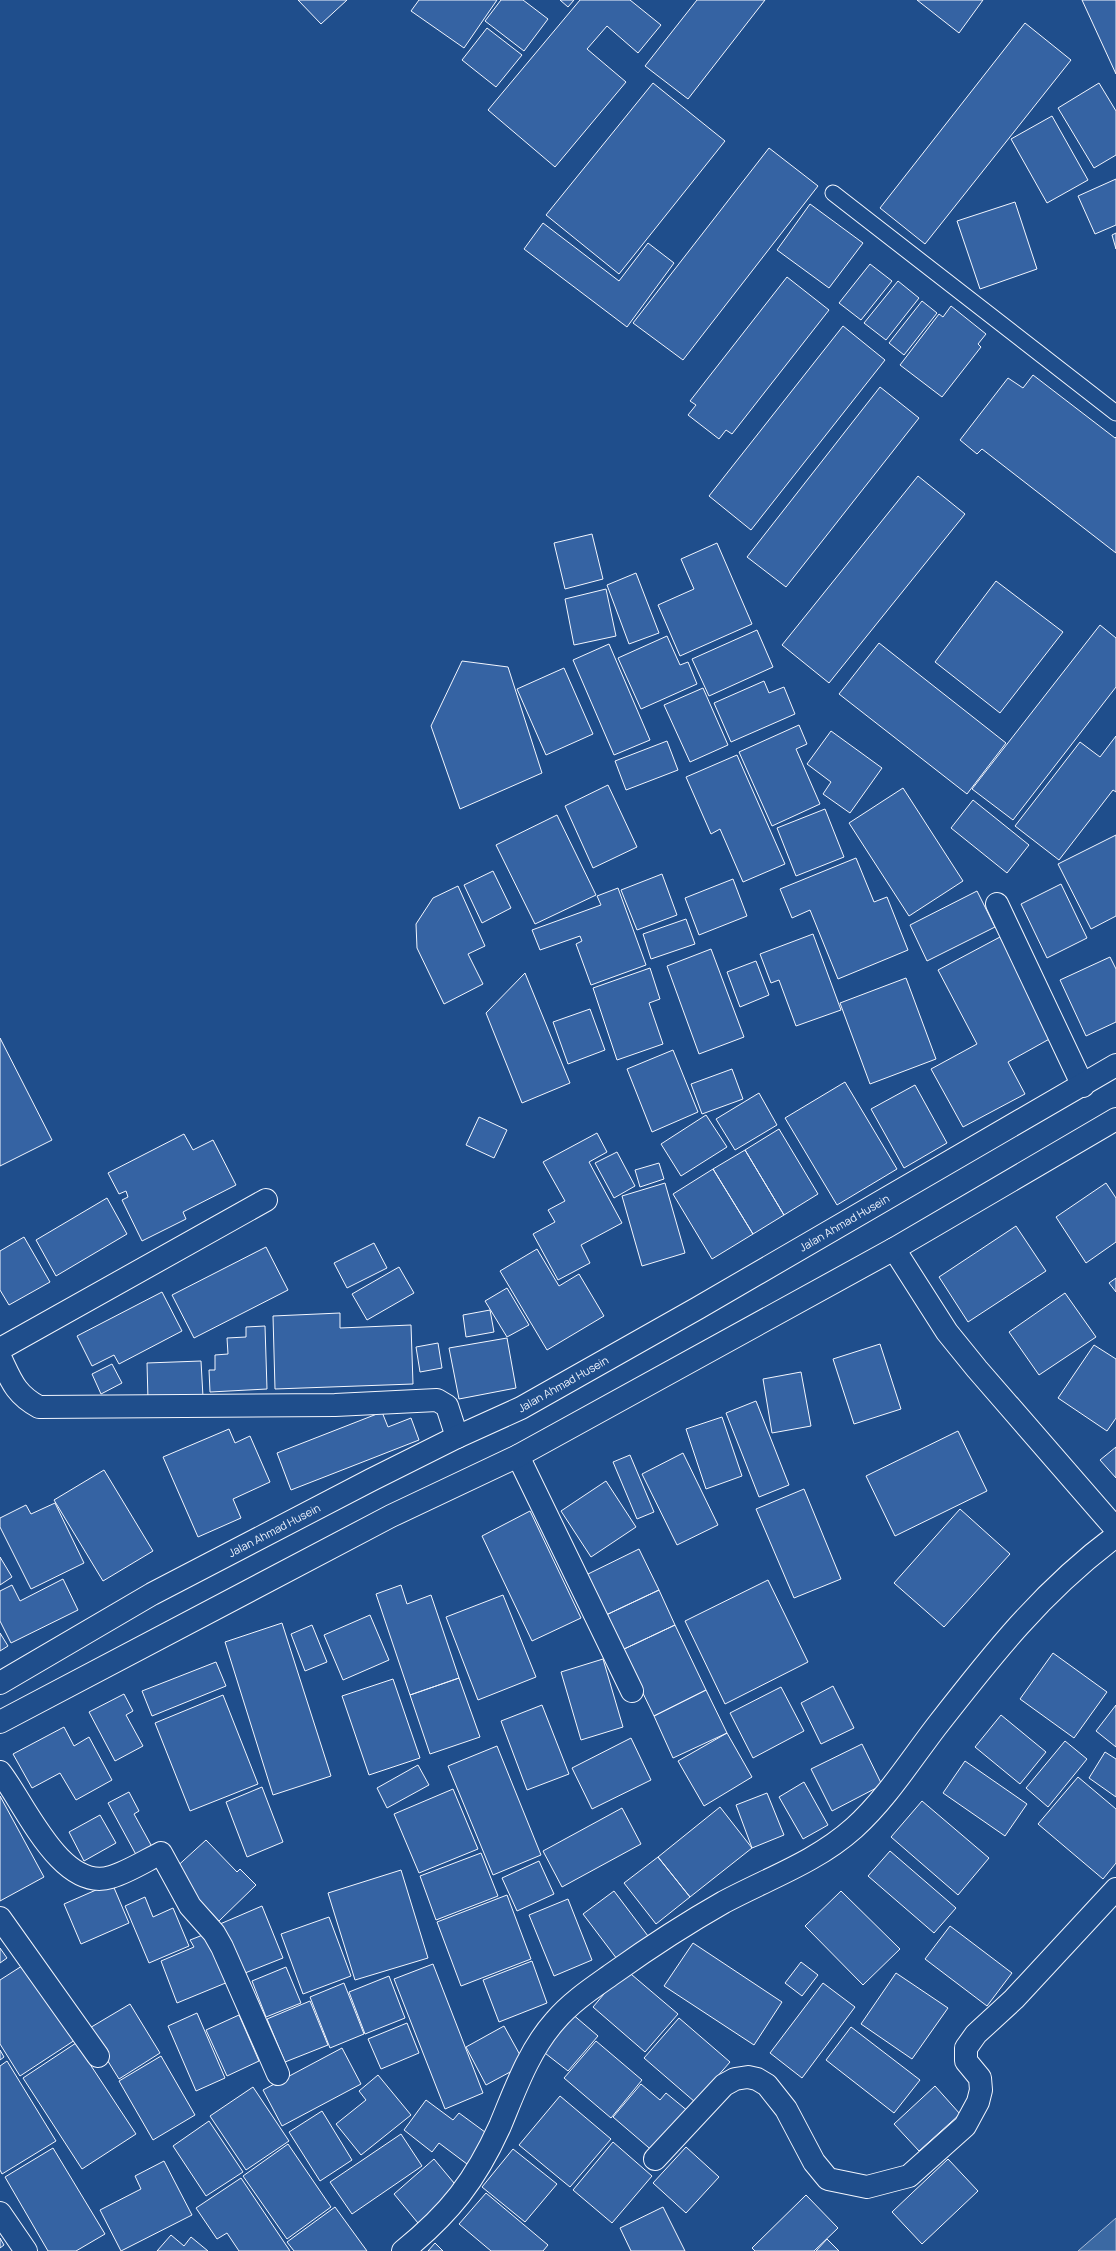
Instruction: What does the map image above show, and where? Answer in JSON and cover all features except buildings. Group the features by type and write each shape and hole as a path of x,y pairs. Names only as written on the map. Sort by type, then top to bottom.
{"street":[{"path":"997,904 1083,1086"},
{"name":"Jalan Ahmad Husein","path":"0,1683 152,1594 457,1437 521,1408 1115,1069"},
{"path":"0,1722 391,1516 518,1456 894,1249 1116,1119"},
{"path":"0,1349 266,1200"},
{"path":"894,1249 947,1332 977,1369 1116,1529"},
{"path":"0,1357 16,1390 27,1401 39,1407 54,1409 96,1406 335,1405 438,1400 447,1406 457,1437"},
{"path":"518,1456 632,1691"},
{"path":"403,2251 440,2220 461,2196 480,2166 524,2070 542,2037 567,2008 610,1976 671,1935 725,1902 812,1859 856,1826 880,1800 1018,1624 1085,1559 1116,1536"},
{"path":"0,1772 52,1852 81,1874 94,1878 110,1877 161,1853 190,1906 216,1938 278,2074"},
{"path":"655,2159 724,2085 735,2079 748,2077 757,2079 767,2085 786,2109 814,2162 828,2179 868,2187 909,2176 965,2126 978,2102 980,2078 966,2061 966,2048 976,2034 1014,1999 1116,1889"},
{"path":"0,1918 98,2056"},
{"path":"0,2213 26,2251"}],"lane":[{"path":"833,193 1116,413"}],"water":[{"path":"1116,2218 1116,2251 1078,2251"}]}
